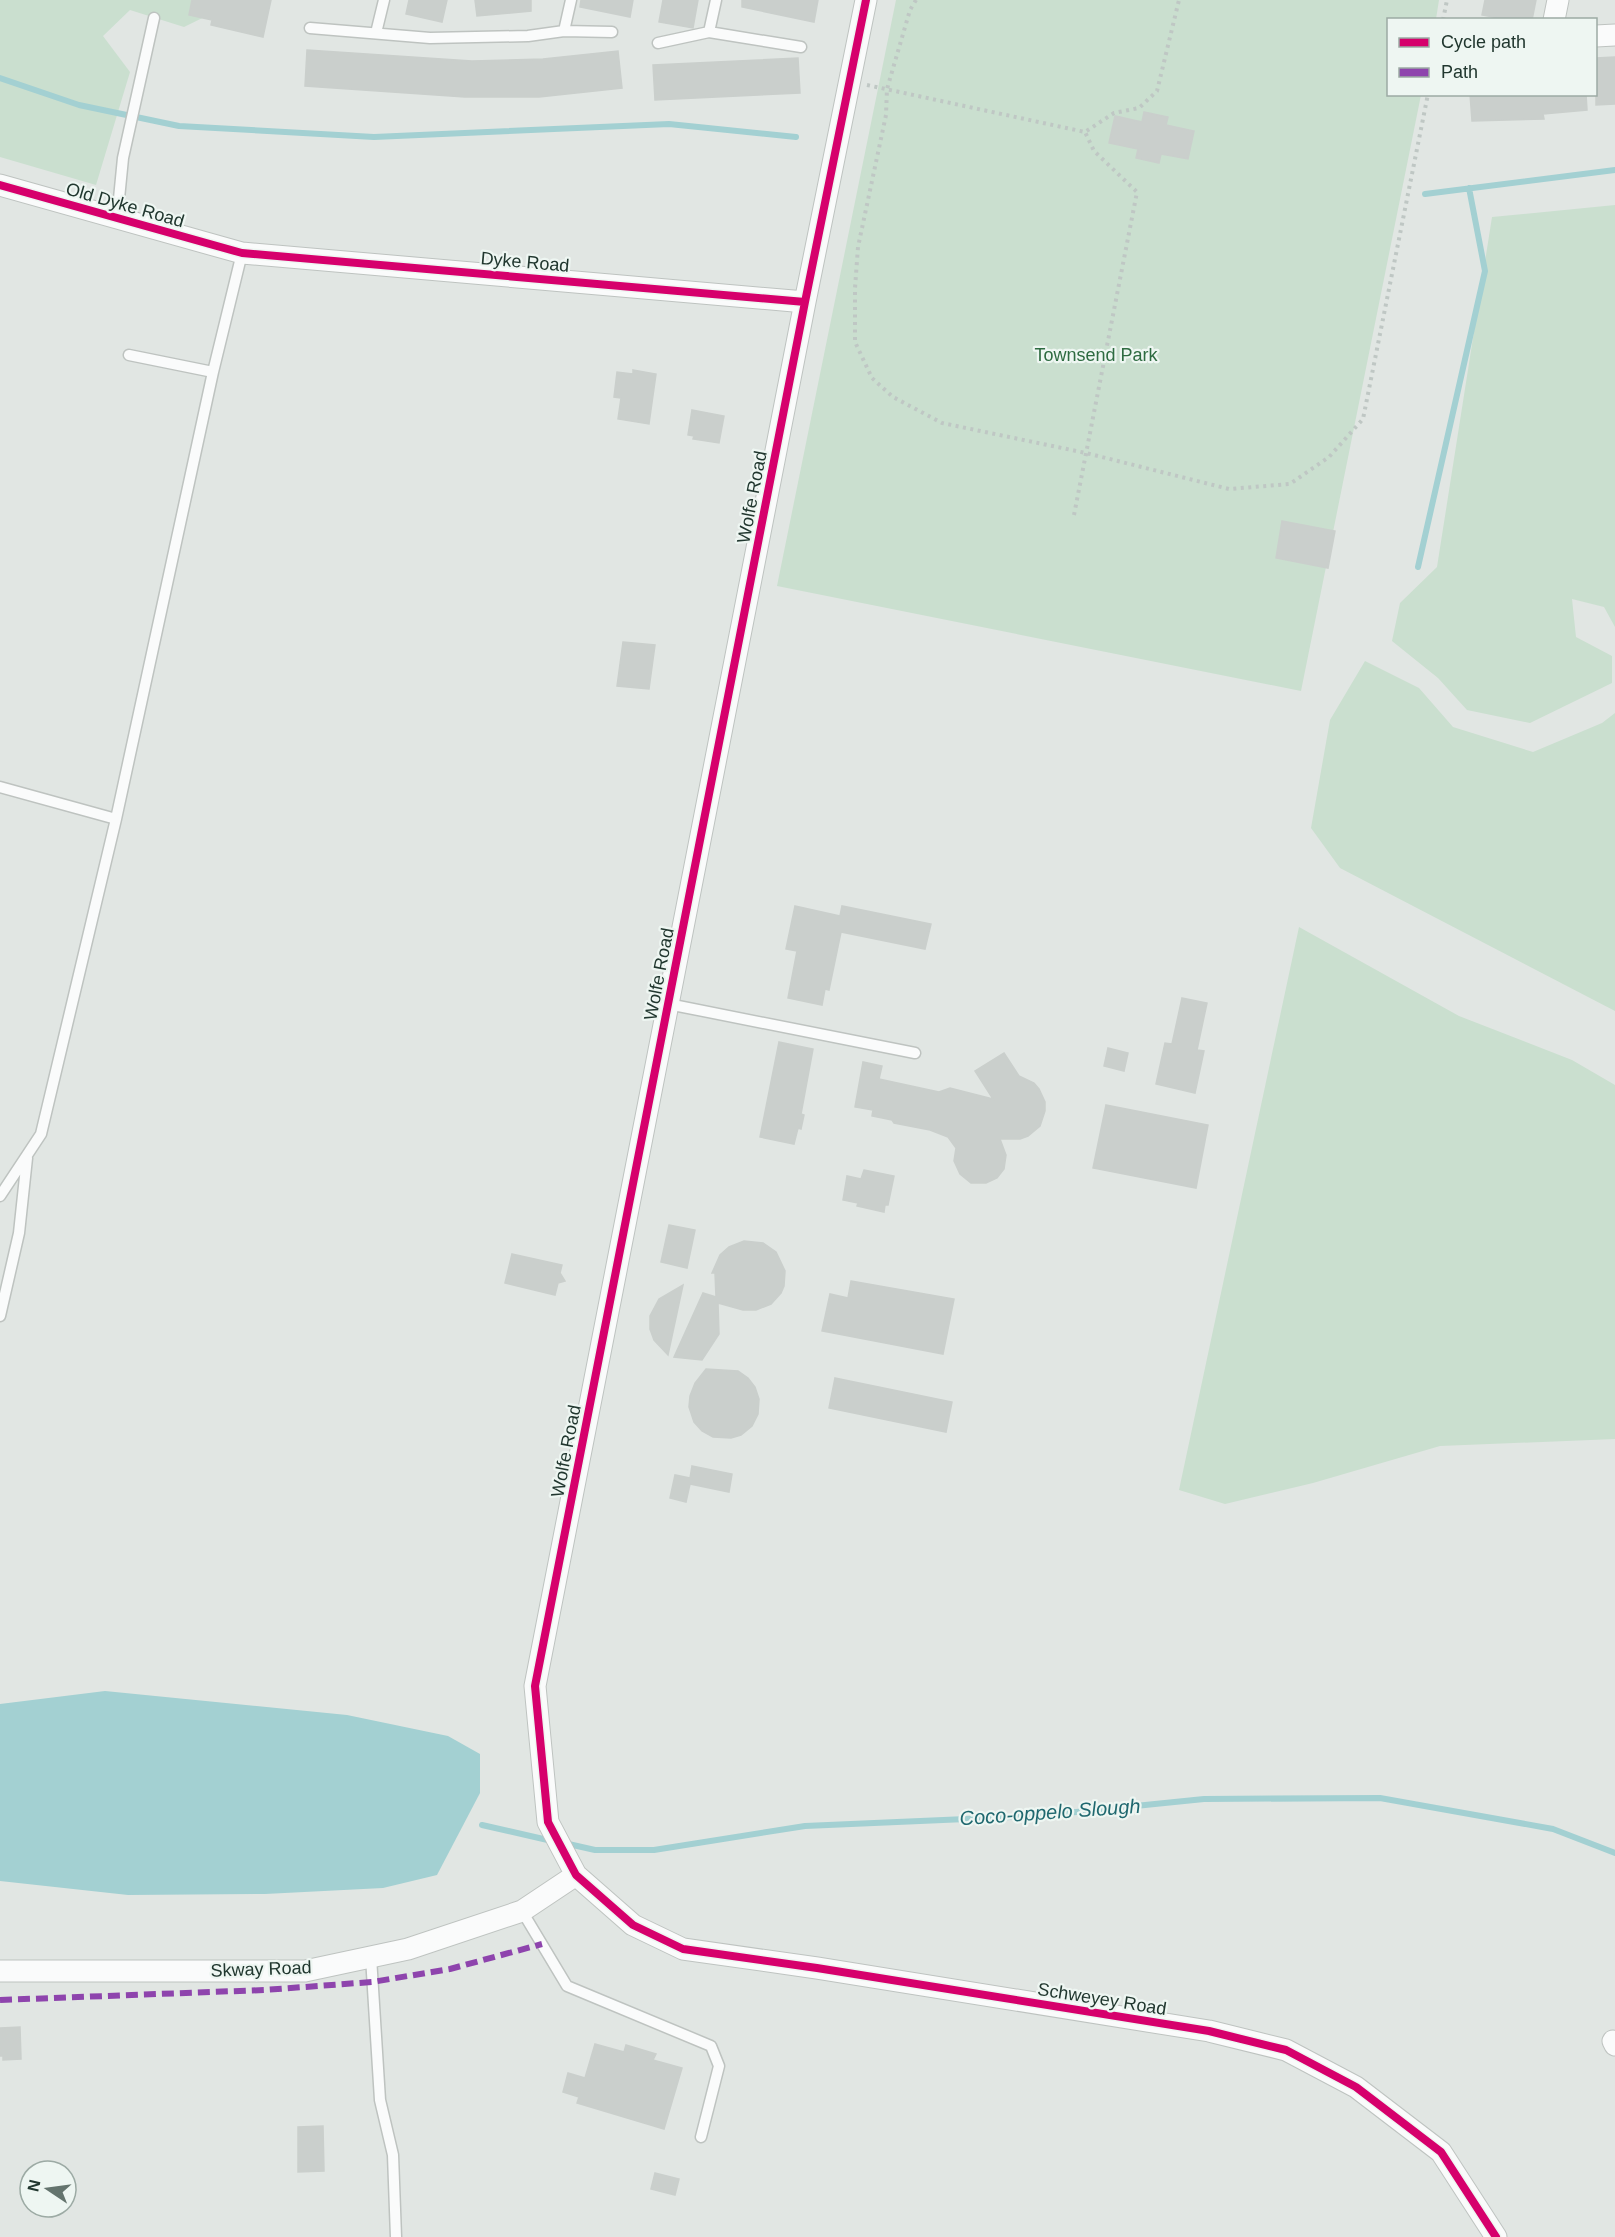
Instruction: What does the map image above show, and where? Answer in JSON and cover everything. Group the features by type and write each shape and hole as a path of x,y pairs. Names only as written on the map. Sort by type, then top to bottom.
{"street":[{"name":"Wolfe Road","path":"633,1925 576,1875 548,1822 535,1686 805,302 867,0"},
{"path":"1554,18 1558,0"},
{"path":"1597,36 1615,35"},
{"name":"Old Dyke Road","path":"0,185 242,253"},
{"name":"Dyke Road","path":"242,253 805,302"},
{"name":"Skway Road","path":"0,1971 305,1971 408,1949 522,1911 576,1875"},
{"name":"Schweyey Road","path":"633,1925 683,1949 817,1968 1209,2031 1286,2050 1356,2087 1441,2152 1496,2237"}],"lane":[{"path":"376,33 384,0"},
{"path":"564,31 571,0"},
{"path":"709,32 716,0"},
{"path":"117,219 123,158 154,18"},
{"path":"310,28 430,38 528,36 564,31 612,32"},
{"path":"658,43 709,32 801,46"},
{"path":"0,1196 41,1134 116,819 213,372 242,253"},
{"path":"129,355 213,372"},
{"path":"0,788 116,819"},
{"path":"668,1004 915,1053"},
{"path":"0,1316 19,1233 27,1154"},
{"path":"522,1911 567,1986 711,2046 719,2066 701,2137"},
{"path":"371,1957 380,2100 393,2155 396,2237"}],"path":[{"path":"916,0 910,10 886,89 886,116 858,247 855,342 872,378 892,397 942,423 1086,453 1228,489 1290,484 1329,457 1363,419 1428,96"},
{"path":"850,81 1085,132 1114,113 1139,108 1157,91 1179,0"},
{"path":"1443,18 1447,0"},
{"path":"1074,515 1137,192 1094,151 1085,132"}],"green space":[{"path":"0,0 239,0 184,27 130,10 103,36 130,72 96,185 0,157"},
{"name":"Townsend Park","path":"896,0 1439,0 1436,18 1387,18 1387,96 1421,96 1301,691 777,586"},
{"path":"1615,205 1615,627 1604,607 1572,599 1576,637 1612,656 1612,683 1530,723 1467,710 1438,678 1392,641 1400,603 1437,567 1492,217"},
{"path":"1365,661 1419,688 1453,727 1533,752 1602,723 1615,713 1615,1011 1340,868 1311,828 1330,720"},
{"path":"1299,927 1459,1016 1572,1060 1615,1085 1615,1439 1440,1446 1313,1483 1225,1504 1179,1490"}],"water":[{"path":"105,1691 347,1715 448,1736 480,1754 480,1793 437,1875 383,1888 265,1894 128,1895 0,1881 0,1704"}],"building":[{"path":"192,0 271,0 263,37 211,25 212,20 189,15"},
{"path":"409,0 447,0 442,22 406,14"},
{"path":"475,0 531,0 531,11 477,16"},
{"path":"581,0 633,0 630,17 580,7"},
{"path":"663,0 698,0 693,28 659,22"},
{"path":"742,0 818,0 814,22 742,7"},
{"path":"1485,0 1536,0 1532,18 1498,18 1482,15"},
{"path":"307,50 472,61 543,59 618,51 622,88 539,97 465,97 305,86"},
{"path":"1615,57 1615,104 1596,105 1597,58"},
{"path":"798,58 800,93 655,100 653,65"},
{"path":"1470,96 1586,96 1587,110 1543,114 1544,119 1472,121"},
{"path":"1144,112 1168,117 1166,125 1194,131 1188,159 1161,154 1159,163 1136,158 1138,149 1109,143 1115,116 1142,122"},
{"path":"633,370 656,374 649,424 618,419 621,398 614,397 617,372 633,374"},
{"path":"692,410 724,416 719,443 693,439 694,436 688,435"},
{"path":"1282,521 1335,531 1328,568 1276,558"},
{"path":"623,642 655,645 649,689 617,686"},
{"path":"795,906 840,916 842,906 931,924 925,949 841,932 829,990 825,989 822,1005 788,998 797,951 786,949"},
{"path":"1182,998 1207,1003 1197,1050 1204,1051 1195,1093 1156,1084 1165,1043 1172,1044"},
{"path":"779,1042 813,1049 801,1114 804,1115 794,1144 760,1137"},
{"path":"1108,1048 1128,1053 1124,1071 1104,1066"},
{"path":"1004,1053 1019,1076 1034,1083 1039,1089 1045,1102 1045,1111 1040,1126 1028,1136 1020,1139 1000,1139 1006,1155 1004,1169 997,1178 986,1183 971,1183 960,1174 954,1161 956,1148 948,1137 930,1130 872,1116 873,1110 855,1107 863,1062 882,1066 879,1079 939,1092 950,1088 993,1099 975,1071"},
{"path":"1106,1105 1208,1125 1196,1188 1093,1168"},
{"path":"864,1170 894,1176 888,1205 885,1205 884,1212 857,1206 858,1203 843,1200 847,1176 861,1179"},
{"path":"669,1225 695,1230 687,1268 661,1262"},
{"path":"744,1241 763,1243 776,1252 785,1271 781,1293 771,1304 756,1310 743,1310 718,1303 719,1334 702,1360 674,1357 703,1293 716,1297 715,1273 712,1273 720,1255 729,1247"},
{"path":"512,1254 562,1265 560,1273 565,1281 558,1283 555,1295 505,1283"},
{"path":"851,1281 954,1299 943,1354 822,1331 830,1294 848,1298"},
{"path":"683,1285 668,1355 654,1340 650,1329 650,1316 659,1299"},
{"path":"706,1369 738,1371 755,1387 759,1399 758,1414 752,1426 741,1435 731,1438 713,1437 702,1431 694,1422 689,1407 690,1396 695,1383"},
{"path":"835,1378 952,1402 946,1432 829,1408"},
{"path":"692,1466 732,1474 729,1492 690,1484 686,1502 670,1498 675,1475 690,1478"},
{"path":"20,2027 21,2059 3,2060 3,2056 0,2056 0,2028"},
{"path":"595,2044 624,2052 626,2045 656,2054 653,2060 682,2068 664,2129 577,2103 579,2097 563,2092 568,2073 585,2078"},
{"path":"323,2126 324,2171 298,2172 298,2127"},
{"path":"655,2173 679,2179 675,2195 651,2189"}],"waterway":[{"path":"0,78 79,105 179,126 374,137 669,124 796,137"},
{"path":"1425,194 1615,170"},
{"path":"1418,567 1485,271 1469,188"},
{"name":"Coco-oppelo Slough","path":"564,1843 595,1850 654,1850 805,1826 1037,1816 1204,1799 1380,1798 1553,1829 1615,1853"},
{"name":"Coco-oppelo Slough","path":"482,1825 552,1841"}],"marked path":[{"path":"0,2000 264,1990 372,1982 450,1969 542,1944"}],"cycle path":[{"path":"866,0 535,1686 548,1822 576,1875 633,1925 683,1949 817,1968 1209,2031 1286,2050 1356,2087 1441,2152 1496,2237"},
{"path":"0,185 242,253 805,302"}]}
